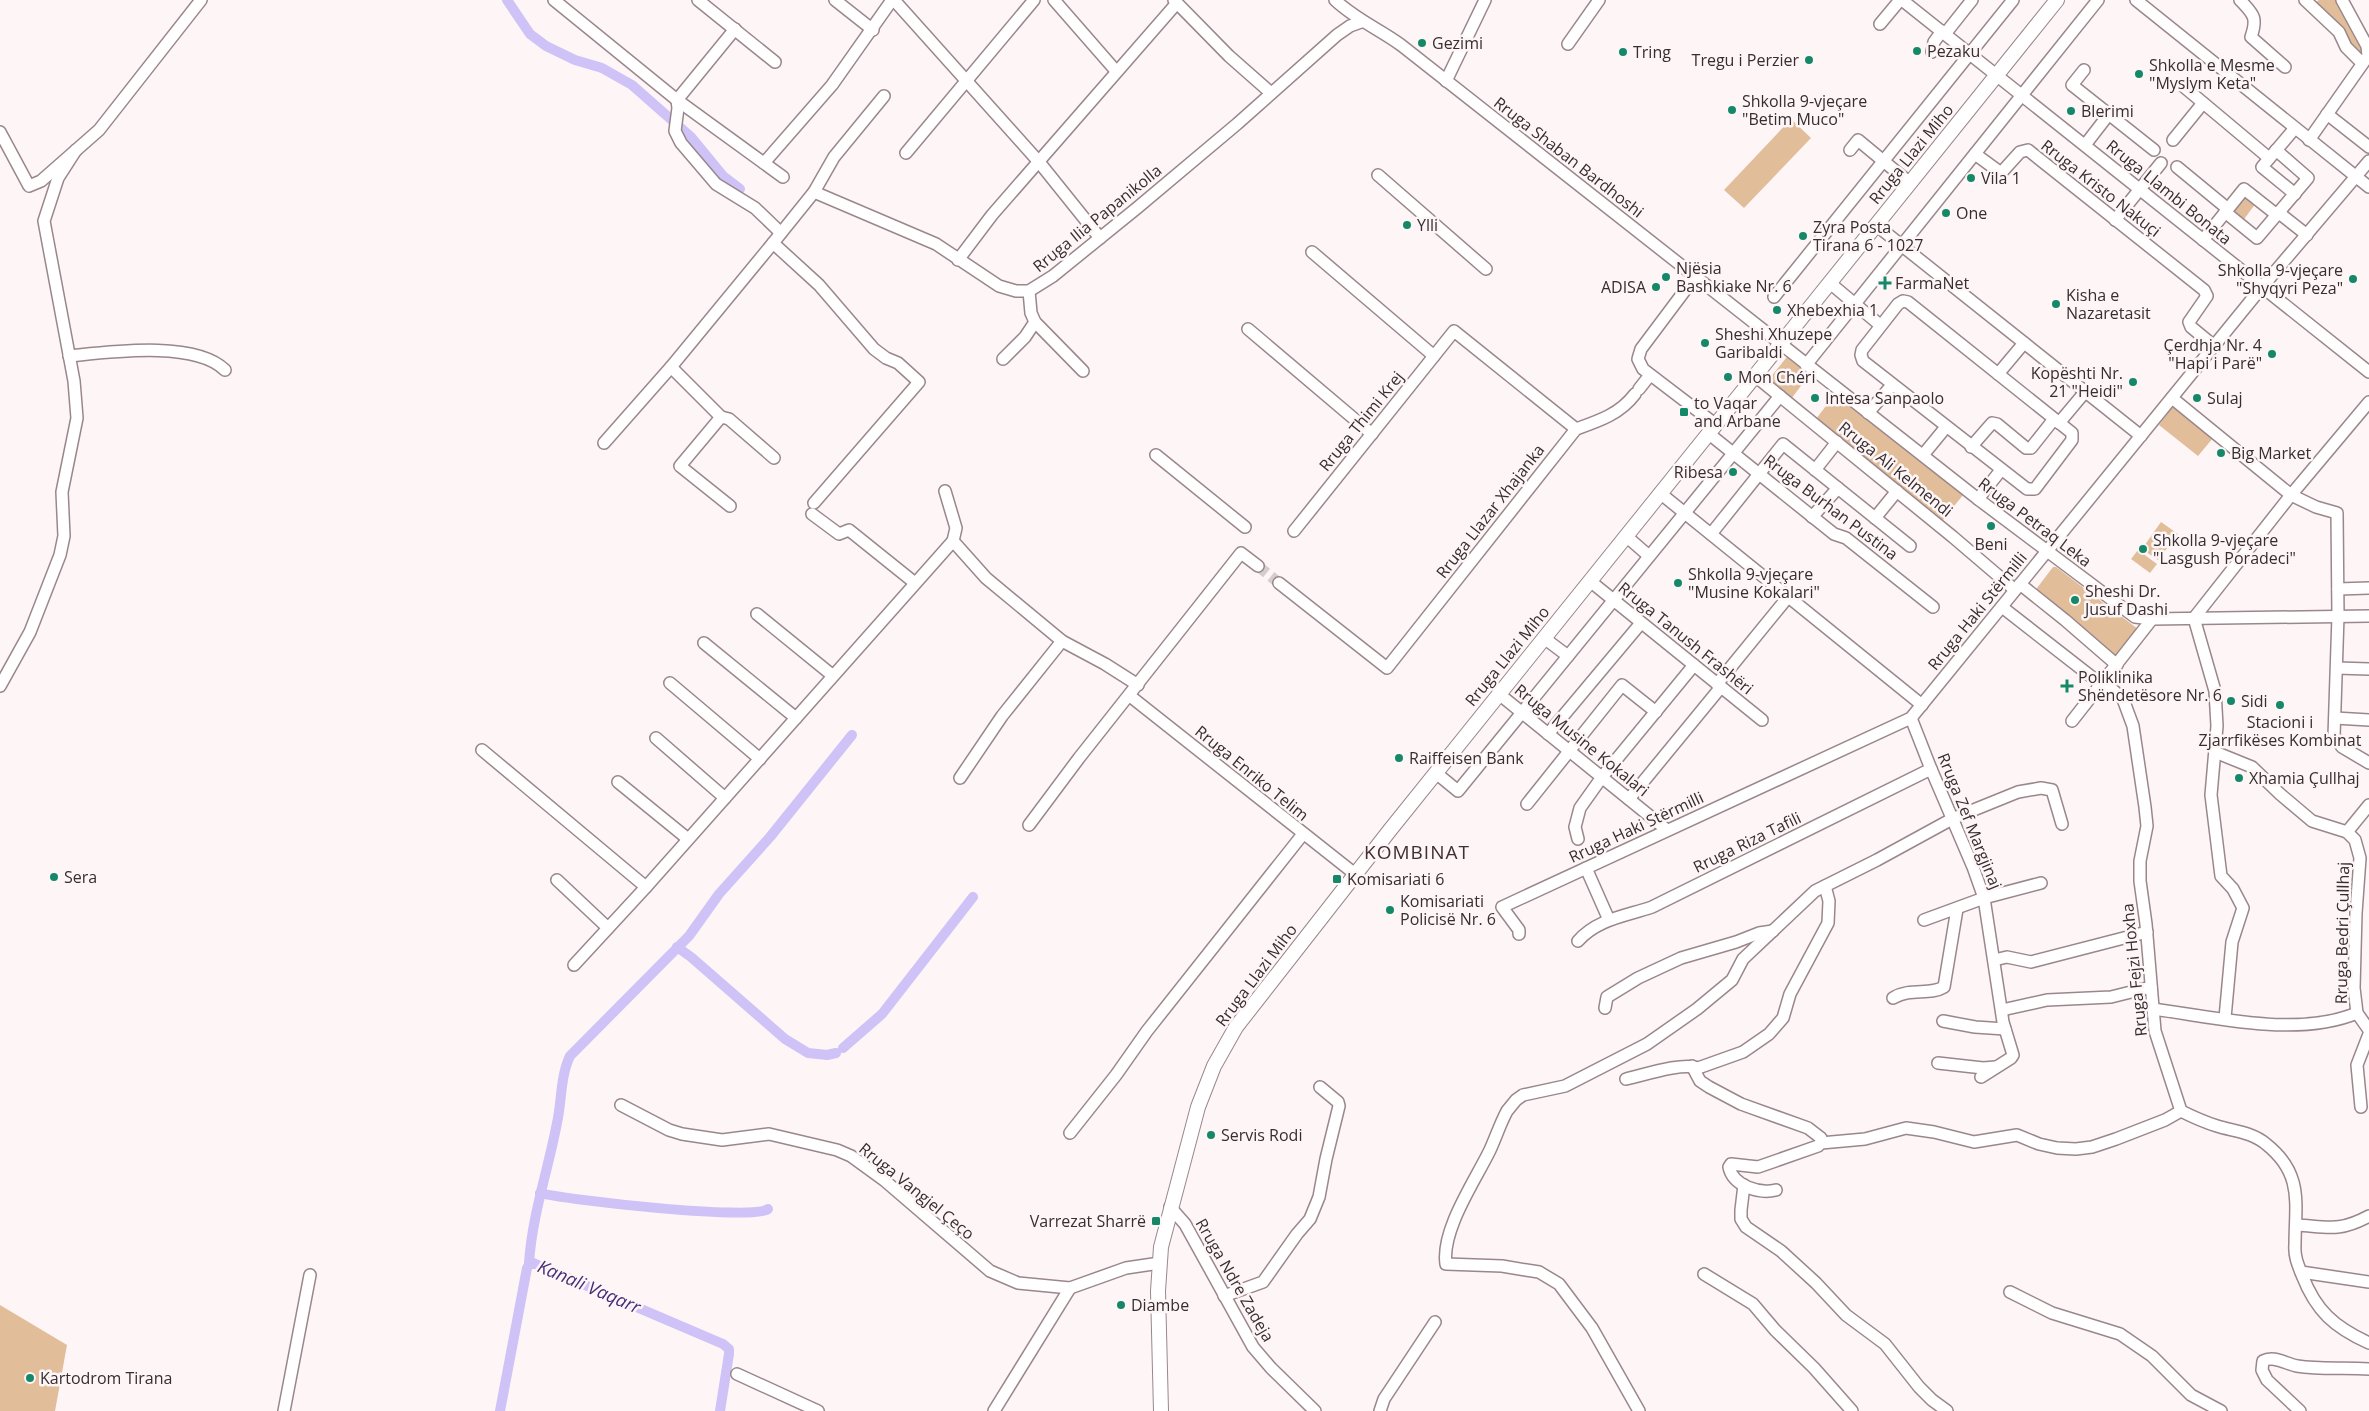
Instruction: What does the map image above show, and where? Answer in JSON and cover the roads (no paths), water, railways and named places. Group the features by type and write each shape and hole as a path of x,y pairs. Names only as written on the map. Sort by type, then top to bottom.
{"main road":[{"name":"Rruga Llazi Miho","path":"1161,1411 1161,1247 1170,1207 1198,1107 1224,1047 1247,1010 1711,429 2057,0"}],"street":[{"path":"0,132 30,186 41,180 99,130 120,106 201,0"},
{"path":"554,0 678,104 783,177"},
{"path":"698,0 775,62"},
{"path":"836,0 873,30"},
{"path":"764,163 832,85 893,0 1038,162 1100,238"},
{"path":"906,153 1034,0"},
{"path":"1054,0 1116,71"},
{"name":"Rruga Shaban Bardhoshi","path":"1335,0 1361,22 1376,28 1446,81 1780,345"},
{"path":"1446,81 1485,0"},
{"path":"1568,44 1599,0"},
{"path":"1880,24 1901,0"},
{"name":"Rruga Llambi Bonata","path":"1901,0 2369,372"},
{"path":"1932,52 1934,42 1972,0"},
{"path":"1774,297 2013,0"},
{"path":"1806,365 2098,0"},
{"path":"2136,0 2150,4 2294,128 2369,188"},
{"path":"2240,0 2253,14 2255,25 2251,37 2285,67"},
{"path":"2307,0 2339,32 2346,47 2366,59"},
{"path":"2309,140 2366,59 2367,46 2342,0"},
{"path":"958,260 992,215 1175,1 1230,56 1271,93"},
{"name":"Rruga Ilia Papanikolla","path":"814,192 936,244 999,286 1016,291 1029,291 1053,276 1100,238 1337,35 1350,26 1361,22"},
{"path":"735,29 678,104 675,131 681,143 716,184 755,208 781,233"},
{"path":"2084,70 2072,85 2154,150"},
{"path":"2178,167 2257,238 2308,178 2272,154 2183,86"},
{"path":"604,443 671,367 773,243 814,192 834,157 884,96"},
{"path":"2173,140 2203,103"},
{"path":"2084,146 2109,114"},
{"path":"2327,114 2369,147"},
{"path":"2294,128 2262,167 2295,194"},
{"path":"1850,150 1858,140 1910,183"},
{"path":"0,686 30,632 60,555 64,536 62,492 77,418 74,381 44,221 58,178 76,150"},
{"name":"Rruga Kristo Nakuçi","path":"1975,154 2001,173 2020,152 2028,150 2116,220 2207,294 2189,322 2191,327 2214,346"},
{"name":"Rruga Haki Stërmilli","path":"1519,934 1519,930 1502,907 1911,718 2262,287 2369,161"},
{"path":"2116,220 2161,163"},
{"path":"1378,175 1486,269"},
{"path":"2203,240 2244,189 2307,235"},
{"path":"1876,225 2141,436"},
{"path":"773,243 819,285 874,349 886,358 898,363 919,382 813,508 839,534 848,530 915,583"},
{"path":"1312,252 1434,356"},
{"path":"1695,277 1638,353 1639,364 1711,429"},
{"path":"1830,283 1880,325"},
{"path":"1029,291 1031,313 1035,322 1083,371"},
{"path":"1908,302 2072,433 2073,439 2035,489 2028,490 2001,470 1863,361 1861,356 1862,350 1880,325 1898,304 1908,302"},
{"path":"1003,359 1025,337 1035,322"},
{"path":"1248,330 1372,434"},
{"name":"Rruga Thimi Krej","path":"1294,532 1454,331 1576,429"},
{"path":"1998,374 2024,343"},
{"name":"Rruga Petraq Leka","path":"1780,345 2046,552 2130,614 2140,619 2369,616"},
{"path":"69,356 154,349 207,358 216,362 224,370"},
{"path":"671,367 721,417 729,419 774,458"},
{"path":"1576,429 1607,418 1626,406 1650,375"},
{"name":"Rruga Ali Kelmendi","path":"1754,376 2017,587 2065,620 2117,665"},
{"path":"1868,412 1892,385"},
{"path":"1971,447 1992,423 1997,424 2026,448 2031,448 2085,392"},
{"path":"1436,773 1458,791 1780,396"},
{"path":"2172,398 2291,495 2316,507 2337,514 2338,616 2334,736 2337,742 2351,753 2369,763"},
{"path":"2225,1018 2232,942 2243,908 2233,889 2221,876 2211,795 2217,726 2215,691 2194,618 2291,495 2369,402"},
{"path":"721,417 680,466 730,506"},
{"path":"1923,455 1946,427"},
{"name":"Rruga Llazar Xhajanka","path":"1280,583 1386,668 1576,429"},
{"name":"Rruga Burhan Pustina","path":"1711,429 1733,452 1812,517 1834,534 1846,538 1933,607"},
{"path":"1815,470 1837,442"},
{"path":"1710,534 1783,444 1910,546"},
{"path":"1156,455 1245,527"},
{"path":"1978,500 2001,470"},
{"path":"1812,517 1838,488"},
{"path":"574,965 646,887 832,675 953,541 956,528 945,491"},
{"path":"1875,518 1897,491"},
{"path":"1660,493 1922,705"},
{"path":"1626,536 1650,556"},
{"path":"953,541 986,578 1062,641 1105,664 1138,686"},
{"path":"1029,825 1079,758 1138,686 1241,553 1258,566"},
{"name":"Rruga Tanush Frashëri","path":"1590,581 1762,720"},
{"path":"2338,589 2369,588"},
{"path":"1629,799 1788,596"},
{"name":"Rruga Fejzi Hoxha","path":"2002,606 2102,685 2113,690 2123,699 2133,726 2147,826 2140,861 2155,1030 2181,1112"},
{"path":"757,614 832,675"},
{"path":"2072,721 2152,619"},
{"path":"1548,734 1641,622"},
{"path":"1544,638 1568,656"},
{"path":"960,778 1002,716 1062,641"},
{"path":"704,643 796,718"},
{"path":"1578,839 1575,827 1577,815 1602,777 1694,665"},
{"path":"2337,668 2369,669"},
{"path":"670,683 760,759"},
{"path":"1527,804 1622,685 1656,712"},
{"name":"Rruga Musine Kokalari","path":"1499,694 1667,830"},
{"name":"Rruga Enriko Telim","path":"1130,696 1355,874"},
{"name":"Rruga Zef Margjinaj","path":"1911,718 1973,866 1984,898 2004,1029 2013,1055 2000,1066"},
{"path":"2335,718 2369,720"},
{"path":"656,738 725,798"},
{"path":"482,750 646,887"},
{"path":"2215,752 2252,767 2312,821 2347,832 2369,805"},
{"name":"Rruga Riza Tafili","path":"1578,941 1589,931 1609,920 1652,907 1931,769"},
{"path":"618,782 688,839"},
{"path":"1639,1411 1592,1328 1560,1284 1539,1272 1502,1266 1446,1264 1445,1256 1449,1231 1490,1149 1501,1122 1516,1100 1523,1095 1565,1086 1647,1044 1724,988 1735,975 1739,964 1815,892 1952,819 2018,792 2048,788 2052,790 2055,797 2062,824"},
{"name":"Rruga Bedri Çullhaj","path":"2347,832 2355,840 2360,858 2354,988 2357,1013 2369,1030"},
{"path":"1070,1133 1116,1075 1147,1031 1303,834"},
{"path":"1586,868 1609,920"},
{"path":"557,880 608,928"},
{"path":"1924,920 1984,898 2041,883"},
{"path":"1626,1079 1692,1066 1698,1068 1743,1052 1776,1027 1783,1018 1790,994 1828,923 1829,901 1825,886"},
{"path":"1893,998 1903,992 1933,991 1944,987 1956,908"},
{"path":"1604,1008 1607,997 1638,978 1668,963 1759,933 1773,931"},
{"path":"1994,960 2007,957 2031,962 2147,932"},
{"path":"2002,1010 2047,1000 2111,998 2151,987"},
{"path":"2153,1010 2263,1024 2303,1025 2325,1023 2357,1013"},
{"path":"1943,1020 1975,1027 2004,1029"},
{"path":"2361,1107 2356,1065 2369,1034"},
{"path":"1938,1063 1983,1068 2000,1066"},
{"path":"1692,1066 1700,1081 1709,1087 1741,1104 1808,1128 1821,1138 1821,1143"},
{"path":"1982,1077 2000,1066"},
{"path":"1224,1296 1263,1282 1313,1214 1319,1198 1339,1106 1338,1102 1320,1088"},
{"name":"Rruga Vangjel Çeço","path":"621,1106 682,1134 722,1140 769,1134 837,1150 851,1156 884,1180 990,1272 1018,1283 1070,1288 1126,1268 1160,1263"},
{"path":"1776,1190 1761,1192 1744,1185 1730,1172 1731,1164 1758,1167 1818,1146 1821,1143 1865,1139 1906,1128 1934,1132 1974,1142 2017,1135 2039,1144 2057,1148 2076,1149 2092,1147 2116,1139 2181,1112 2210,1124 2245,1132 2266,1144 2285,1166 2294,1182 2298,1209 2296,1257 2310,1295 2319,1309 2338,1326 2369,1343"},
{"path":"1744,1185 1741,1219 1746,1227 1781,1251 1816,1283 1846,1315 1885,1344 1932,1400 1948,1411"},
{"name":"Rruga Ndre Zadeja","path":"1170,1207 1185,1224 1224,1296 1259,1354 1315,1411"},
{"path":"2297,1225 2337,1228 2352,1225 2369,1216"},
{"path":"2301,1272 2369,1282"},
{"path":"1704,1274 1753,1304 1775,1330 1819,1373 1852,1411"},
{"path":"284,1411 310,1275"},
{"path":"994,1411 1070,1288"},
{"path":"2010,1292 2052,1313 2120,1334 2152,1356 2191,1395 2221,1411"},
{"path":"1380,1411 1384,1399 1435,1322"},
{"path":"2300,1411 2263,1374 2261,1364 2263,1361 2273,1358 2288,1364 2332,1370 2369,1369"},
{"path":"737,1374 818,1411"}],"waterway":[{"path":"507,0 530,34 546,46 575,60 602,68 632,85 691,137 723,176 740,189"},
{"path":"529,1263 537,1210 559,1115 564,1072 570,1056 689,936 719,894 770,837 852,735"},
{"path":"843,1048 882,1014 973,897"},
{"path":"677,947 785,1039 808,1053 827,1055 836,1053"},
{"path":"540,1193 585,1200 696,1211 730,1213 755,1212 768,1209"},
{"name":"Kanali Vaqarr","path":"500,1411 527,1268 531,1262 723,1344 729,1349 729,1354 720,1411"}],"tunnel":[{"path":"1258,566 1279,583"}],"place":[{"name":"Gezimi","path":"1422,43"},
{"name":"Pezaku","path":"1917,51"},
{"name":"Tring","path":"1623,52"},
{"name":"Tregu i Perzier","path":"1809,60"},
{"name":"Shkolla e Mesme \"Myslym Keta\"","path":"2139,74"},
{"name":"Shkolla 9-vjeçare \"Betim Muco\"","path":"1732,110"},
{"name":"Blerimi","path":"2071,111"},
{"name":"Vila 1","path":"1971,178"},
{"name":"One","path":"1946,213"},
{"name":"Ylli","path":"1407,225"},
{"name":"Zyra Posta Tirana 6 - 1027","path":"1803,236"},
{"name":"Njësia Bashkiake Nr. 6","path":"1666,277"},
{"name":"Shkolla 9-vjeçare \"Shyqyri Peza\"","path":"2353,279"},
{"name":"FarmaNet","path":"1885,283"},
{"name":"ADISA","path":"1656,287"},
{"name":"Kisha e Nazaretasit","path":"2056,304"},
{"name":"Xhebexhia 1","path":"1777,310"},
{"name":"Sheshi Xhuzepe Garibaldi","path":"1705,343"},
{"name":"Çerdhja Nr. 4 \"Hapi i Parë\"","path":"2272,354"},
{"name":"Mon Chéri","path":"1728,377"},
{"name":"Kopështi Nr. 21 \"Heidi\"","path":"2133,382"},
{"name":"Intesa Sanpaolo","path":"1815,398"},
{"name":"Sulaj","path":"2197,398"},
{"name":"to Vaqar and Arbane","path":"1684,412"},
{"name":"Big Market","path":"2221,453"},
{"name":"Ribesa","path":"1733,472"},
{"name":"Beni","path":"1991,526"},
{"name":"Shkolla 9-vjeçare \"Lasgush Poradeci\"","path":"2143,549"},
{"name":"Shkolla 9-vjeçare \"Musine Kokalari\"","path":"1678,583"},
{"name":"Sheshi Dr. Jusuf Dashi","path":"2075,600"},
{"name":"Poliklinika Shëndetësore Nr. 6","path":"2067,686"},
{"name":"Sidi","path":"2231,701"},
{"name":"Stacioni i Zjarrfikëses Kombinat","path":"2280,705"},
{"name":"Raiffeisen Bank","path":"1399,758"},
{"name":"Xhamia Çullhaj","path":"2239,778"},
{"name":"Sera","path":"54,877"},
{"name":"Komisariati 6","path":"1337,879"},
{"name":"Komisariati Policisë Nr. 6","path":"1390,910"},
{"name":"Servis Rodi","path":"1211,1135"},
{"name":"Varrezat Sharrë","path":"1156,1221"},
{"name":"Diambe","path":"1121,1305"},
{"name":"Kartodrom Tirana","path":"30,1378"}],"district":[{"name":"KOMBINAT","path":"1417,852"}]}
